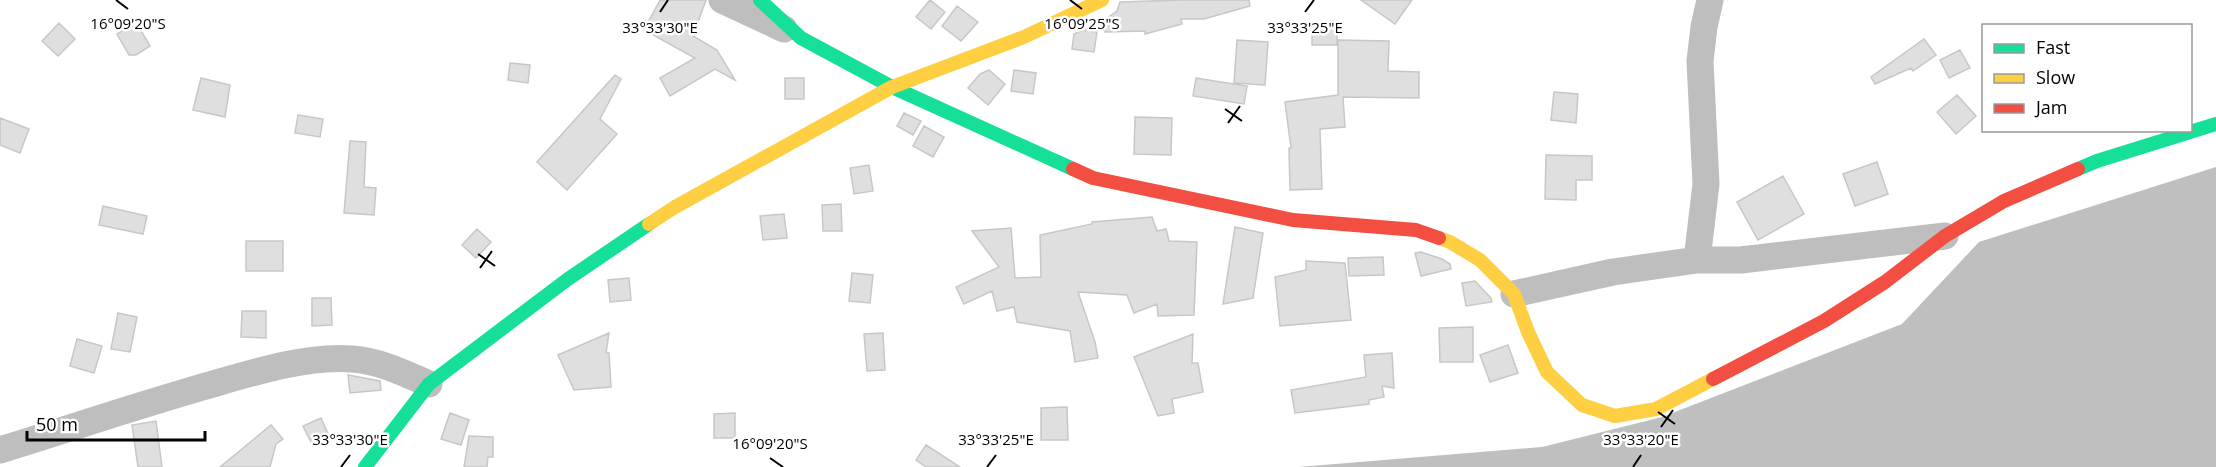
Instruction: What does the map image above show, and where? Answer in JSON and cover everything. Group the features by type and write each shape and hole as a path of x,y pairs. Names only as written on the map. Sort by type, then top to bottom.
{"street":[{"path":"722,0 801,38 892,87 994,135 1094,178 1293,220 1416,230 1450,242 1480,260 1514,294 1528,332 1547,372 1582,405 1615,417 1656,409 1824,321 1885,282 1945,236 2004,201 2097,161 2190,132"},
{"path":"760,0 801,38"},
{"path":"365,467 429,384 568,279 675,207 892,87 1024,37 1102,0"},
{"path":"1698,260 1706,184 1700,61 1710,0"},
{"path":"2192,131 2216,124"},
{"path":"1514,294 1613,272 1698,260 1741,260 1945,236"},
{"path":"0,450 164,398 256,372 307,362 350,359 382,364 429,384"}],"shaded area":[{"path":"2216,167 2216,467 1299,467 1542,447 1662,417 1902,324 1979,242"}],"building":[{"path":"660,0 706,0 693,36 717,50 735,80 715,69 670,96 660,78 695,58 644,30"},
{"path":"930,0 945,12 931,29 916,17"},
{"path":"1249,0 1250,6 1204,19 1181,19 1182,24 1145,34 1145,31 1105,32 1104,20 1117,11 1120,2"},
{"path":"1361,0 1412,0 1395,24"},
{"path":"957,6 978,22 961,41 942,26"},
{"path":"136,22 150,46 136,55 129,55 117,34"},
{"path":"59,23 75,39 58,56 42,41"},
{"path":"1312,24 1337,25 1337,45 1312,45"},
{"path":"1083,30 1097,32 1094,52 1072,49 1074,34"},
{"path":"1924,39 1936,55 1913,71 1911,68 1875,84 1871,77"},
{"path":"1237,40 1268,42 1265,85 1234,83"},
{"path":"1338,40 1389,41 1388,71 1419,72 1419,98 1343,97 1345,127 1320,129 1322,189 1290,190 1289,148 1291,148 1285,102 1338,95"},
{"path":"1960,50 1970,68 1949,78 1940,60"},
{"path":"510,63 530,65 528,83 508,80"},
{"path":"989,70 1005,84 988,105 968,88 980,74"},
{"path":"1014,70 1036,73 1033,94 1011,91"},
{"path":"615,75 621,79 600,119 617,134 567,190 537,162"},
{"path":"201,78 230,85 225,117 193,110"},
{"path":"785,78 804,78 804,99 785,99"},
{"path":"1196,78 1247,86 1244,104 1193,96"},
{"path":"1554,92 1578,94 1576,123 1551,120"},
{"path":"1957,95 1976,116 1956,134 1937,112"},
{"path":"904,113 921,121 913,135 897,126"},
{"path":"298,115 323,119 320,137 295,133"},
{"path":"1135,117 1172,118 1171,155 1134,154"},
{"path":"0,118 29,129 20,153 0,145"},
{"path":"924,126 944,137 933,157 913,146"},
{"path":"350,141 366,142 364,187 376,188 374,215 344,213"},
{"path":"1546,155 1592,156 1592,180 1576,180 1576,200 1545,199"},
{"path":"1877,162 1888,194 1855,206 1843,174"},
{"path":"869,165 873,191 854,194 850,168"},
{"path":"1783,176 1804,214 1758,240 1737,202"},
{"path":"841,204 842,231 823,231 822,205"},
{"path":"103,206 147,216 143,234 99,225"},
{"path":"784,214 787,238 763,240 760,216"},
{"path":"1152,217 1157,231 1166,229 1169,241 1197,242 1194,315 1158,316 1157,304 1134,313 1127,295 1078,292 1098,358 1075,362 1070,331 1017,322 1014,307 997,311 992,291 964,304 956,287 999,267 972,231 1011,228 1015,278 1041,277 1040,235 1092,224 1092,222"},
{"path":"1235,227 1263,233 1253,298 1223,304"},
{"path":"477,229 491,242 476,258 462,245"},
{"path":"246,241 283,241 283,271 246,271"},
{"path":"1421,252 1442,259 1450,264 1451,269 1421,276 1415,253"},
{"path":"1383,257 1384,275 1349,276 1348,258"},
{"path":"1306,261 1345,263 1351,320 1280,326 1275,277 1306,270"},
{"path":"852,273 873,275 870,303 849,301"},
{"path":"629,278 631,300 610,302 608,280"},
{"path":"1475,281 1492,302 1466,306 1462,283"},
{"path":"312,298 331,298 332,325 312,326"},
{"path":"242,311 266,311 266,338 241,337"},
{"path":"118,313 137,317 130,352 111,349"},
{"path":"1473,327 1473,362 1440,362 1439,328"},
{"path":"609,333 606,353 609,353 611,387 574,390 558,355"},
{"path":"883,333 885,370 867,371 864,334"},
{"path":"1193,334 1192,363 1198,363 1203,392 1172,399 1174,413 1158,416 1134,357"},
{"path":"77,339 102,346 94,373 70,366"},
{"path":"1508,345 1518,373 1490,382 1480,355"},
{"path":"1392,353 1394,388 1382,386 1384,397 1369,400 1369,404 1295,413 1291,390 1366,377 1364,355"},
{"path":"348,375 380,381 381,390 350,393"},
{"path":"1067,407 1068,440 1041,440 1041,408"},
{"path":"450,413 469,420 461,445 441,439"},
{"path":"735,413 735,438 714,438 714,414"},
{"path":"321,418 329,436 312,444 303,426"},
{"path":"156,421 162,467 138,467 132,425"},
{"path":"271,425 283,439 276,444 270,467 220,467"},
{"path":"469,436 493,437 493,457 488,457 487,467 464,467"},
{"path":"926,445 960,467 926,467 916,460"}],"traffic: fast":[{"path":"760,0 801,38 892,87 1073,169"},
{"path":"2192,131 2216,124"},
{"path":"2078,169 2190,132"},
{"path":"365,467 429,384 568,279 649,224"}],"traffic: slow":[{"path":"649,224 675,207 892,87 1024,37 1102,0"},
{"path":"1439,238 1480,260 1514,294 1528,332 1547,372 1582,405 1615,416 1656,409 1713,379"}],"traffic: jam":[{"path":"1073,169 1093,178 1293,220 1416,230 1439,238"},
{"path":"1713,379 1824,321 1885,282 1945,236 2004,201 2078,169"}]}
